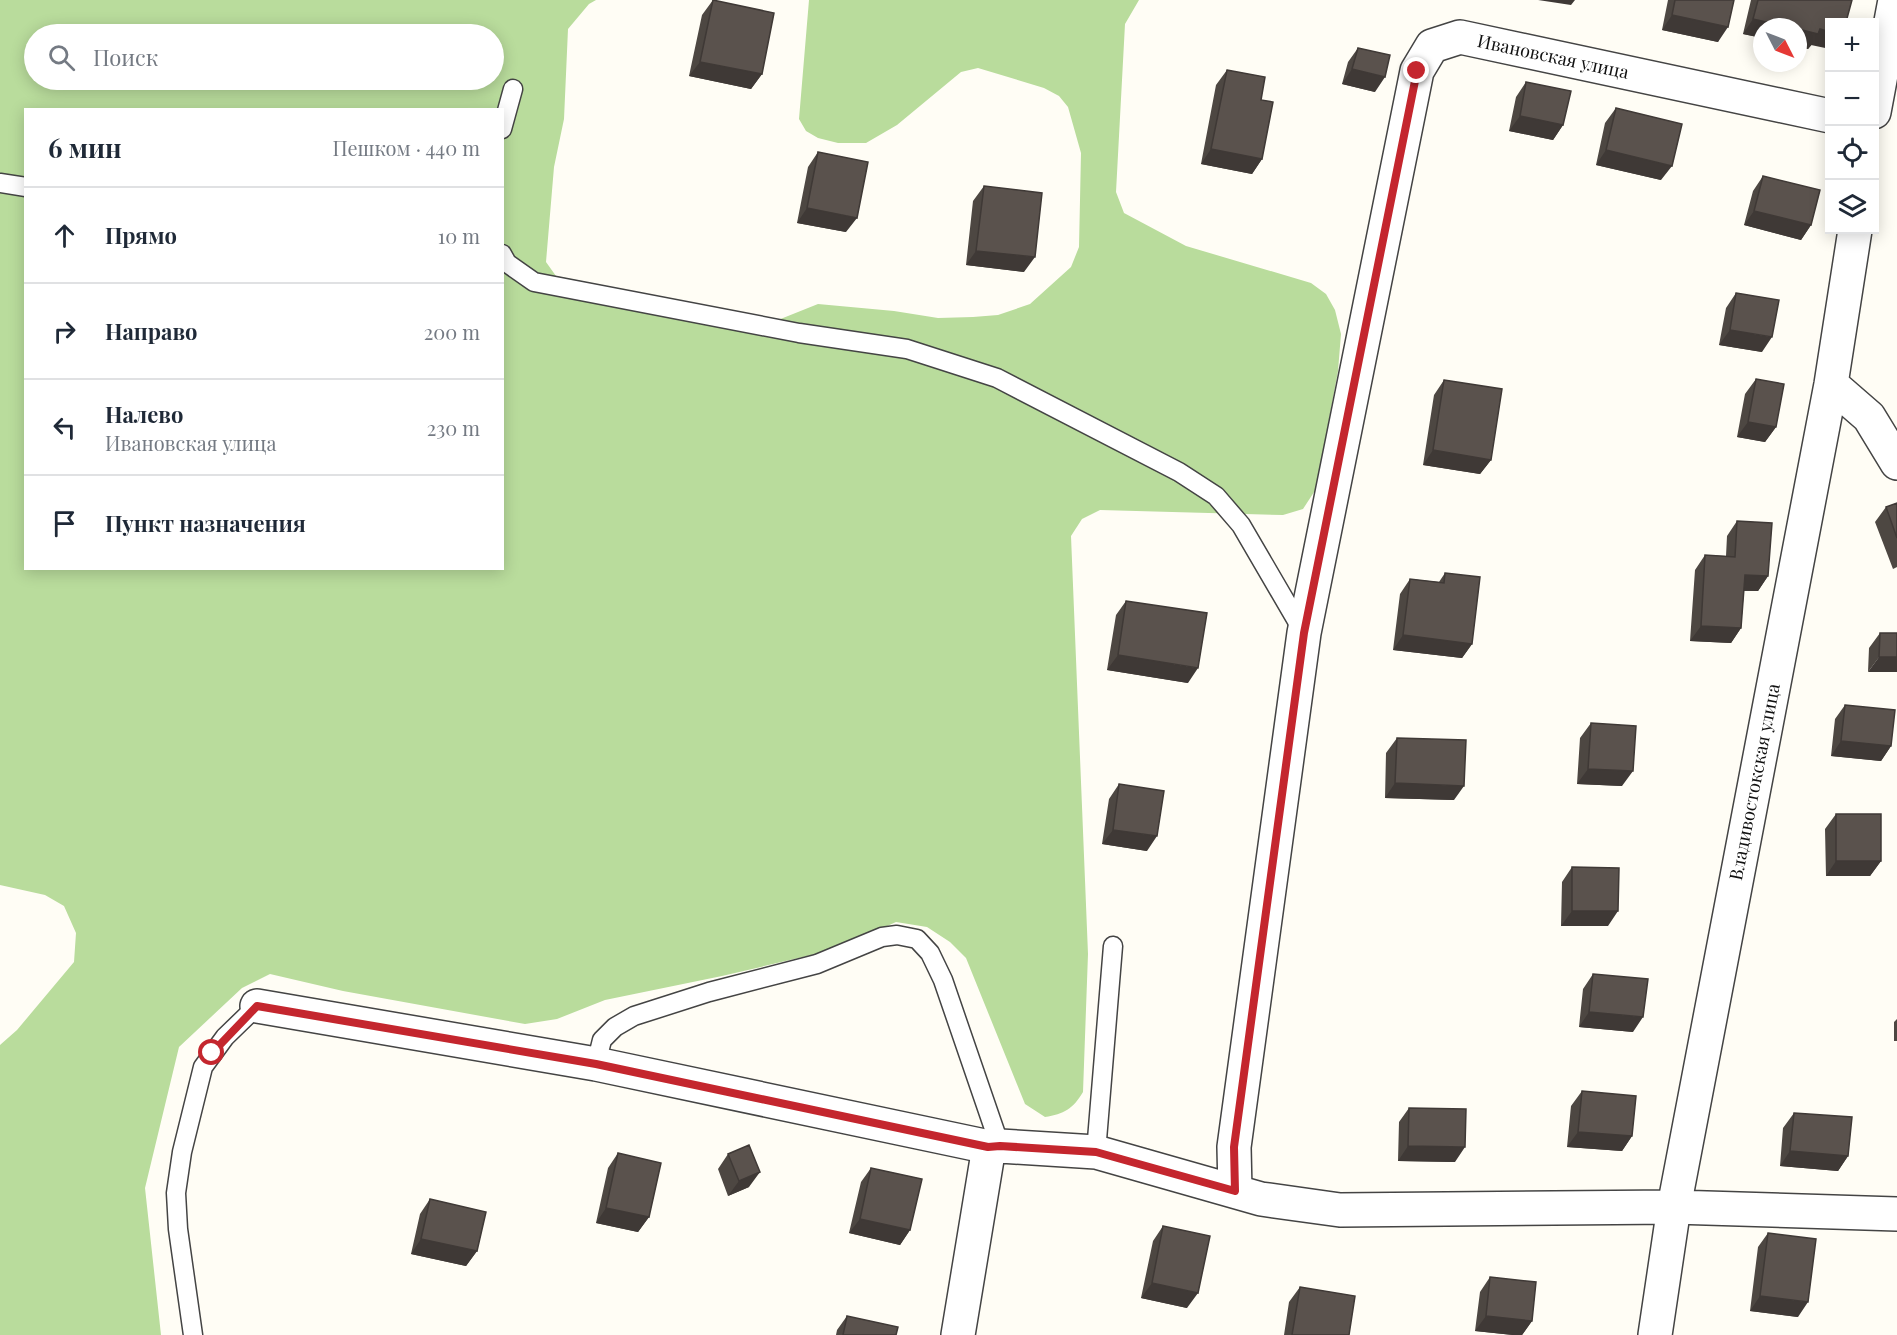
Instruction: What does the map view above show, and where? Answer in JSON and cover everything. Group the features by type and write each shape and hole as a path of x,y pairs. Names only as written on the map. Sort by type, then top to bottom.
{"street":[{"path":"1879,90 1895,0"},
{"name":"Ивановская улица","path":"1235,1191 1234,1147 1304,633 1417,71 1432,46 1460,37 1825,115"},
{"name":"Владивостокская улица","path":"1655,1335 1674,1207 1831,384 1854,234"},
{"path":"1831,384 1869,417 1897,463"},
{"path":"257,1006 596,1064 994,1146 1096,1152 1261,1199 1341,1210 1674,1207 1897,1214"},
{"path":"958,1335 994,1146"}],"lane":[{"path":"504,122 513,89"},
{"path":"0,183 24,187"},
{"path":"504,260 534,282 799,333 907,349 997,378 1179,472 1216,496 1241,525 1304,633"},
{"path":"596,1064 602,1040 615,1027 634,1016 709,992 817,964 882,937 897,935 917,939 930,953 943,980 994,1146"},
{"path":"1096,1152 1113,946"},
{"path":"192,1335 176,1193 182,1152 204,1067 225,1037 257,1006"}],"green space":[{"path":"0,0 596,0 589,4 568,29 564,119 554,167 546,262 556,276 778,320 818,304 894,311 938,318 998,315 1030,304 1071,267 1079,247 1081,153 1068,107 1059,96 1044,88 978,68 961,72 897,125 866,143 838,143 818,138 806,131 799,119 809,0 1139,0 1125,24 1116,192 1124,213 1186,246 1311,283 1326,294 1335,310 1341,334 1338,371 1316,489 1303,509 1283,515 1100,510 1082,519 1071,536 1088,954 1083,1092 1072,1107 1063,1112 1045,1117 1025,1104 966,958 950,942 927,927 896,922 837,949 605,1000 557,1019 525,1024 343,991 270,974 242,988 179,1047 145,1188 161,1335 0,1335 0,1045 17,1030 74,962 76,933 64,906 45,895 0,885"}],"building":[{"path":"713,0 774,13 762,74 700,62"},
{"path":"1675,0 1734,0 1728,27 1672,15"},
{"path":"1758,0 1852,0 1847,18 1825,18 1825,30 1820,29 1818,34 1807,31 1807,18 1753,18"},
{"path":"1358,48 1390,55 1385,77 1352,69"},
{"path":"1227,70 1265,77 1261,100 1273,102 1262,159 1211,149"},
{"path":"1526,82 1571,91 1563,125 1520,116"},
{"path":"1616,108 1682,124 1672,166 1606,150"},
{"path":"818,152 868,162 857,218 807,208"},
{"path":"1763,176 1820,190 1811,225 1754,211"},
{"path":"984,186 1042,193 1035,257 976,251"},
{"path":"1736,293 1779,300 1772,337 1730,330"},
{"path":"1756,379 1784,384 1776,427 1748,422"},
{"path":"1444,380 1502,389 1491,460 1433,450"},
{"path":"1897,503 1897,538 1886,507"},
{"path":"1737,521 1772,523 1768,576 1745,575 1741,628 1701,626 1705,555 1735,557"},
{"path":"1445,573 1480,577 1472,644 1403,635 1410,579 1444,583"},
{"path":"1126,601 1207,613 1198,668 1118,655"},
{"path":"1880,633 1897,633 1897,657 1879,657"},
{"path":"1845,705 1895,710 1891,746 1841,741"},
{"path":"1591,723 1636,726 1633,771 1588,769"},
{"path":"1397,738 1466,740 1464,786 1395,783"},
{"path":"1119,784 1164,791 1157,836 1113,830"},
{"path":"1836,814 1881,814 1881,861 1836,861"},
{"path":"1572,867 1619,868 1618,911 1572,911"},
{"path":"1593,974 1648,979 1643,1017 1589,1012"},
{"path":"1582,1091 1636,1096 1632,1136 1578,1132"},
{"path":"1409,1108 1466,1109 1465,1147 1408,1146"},
{"path":"1794,1113 1852,1117 1848,1156 1790,1151"},
{"path":"749,1145 760,1172 739,1181 728,1154"},
{"path":"618,1153 661,1163 649,1217 606,1208"},
{"path":"871,1168 922,1179 910,1230 860,1219"},
{"path":"430,1199 486,1212 477,1251 421,1239"},
{"path":"1163,1226 1210,1236 1198,1293 1152,1283"},
{"path":"1768,1233 1816,1239 1808,1302 1760,1296"},
{"path":"1490,1277 1536,1282 1532,1321 1486,1316"},
{"path":"1300,1287 1355,1296 1349,1335 1292,1335"},
{"path":"847,1316 898,1327 896,1335 843,1335"}],"route":[{"path":"212,1053 257,1006 596,1064 988,1147 1096,1152 1235,1191 1234,1147 1304,633 1417,71"}]}
